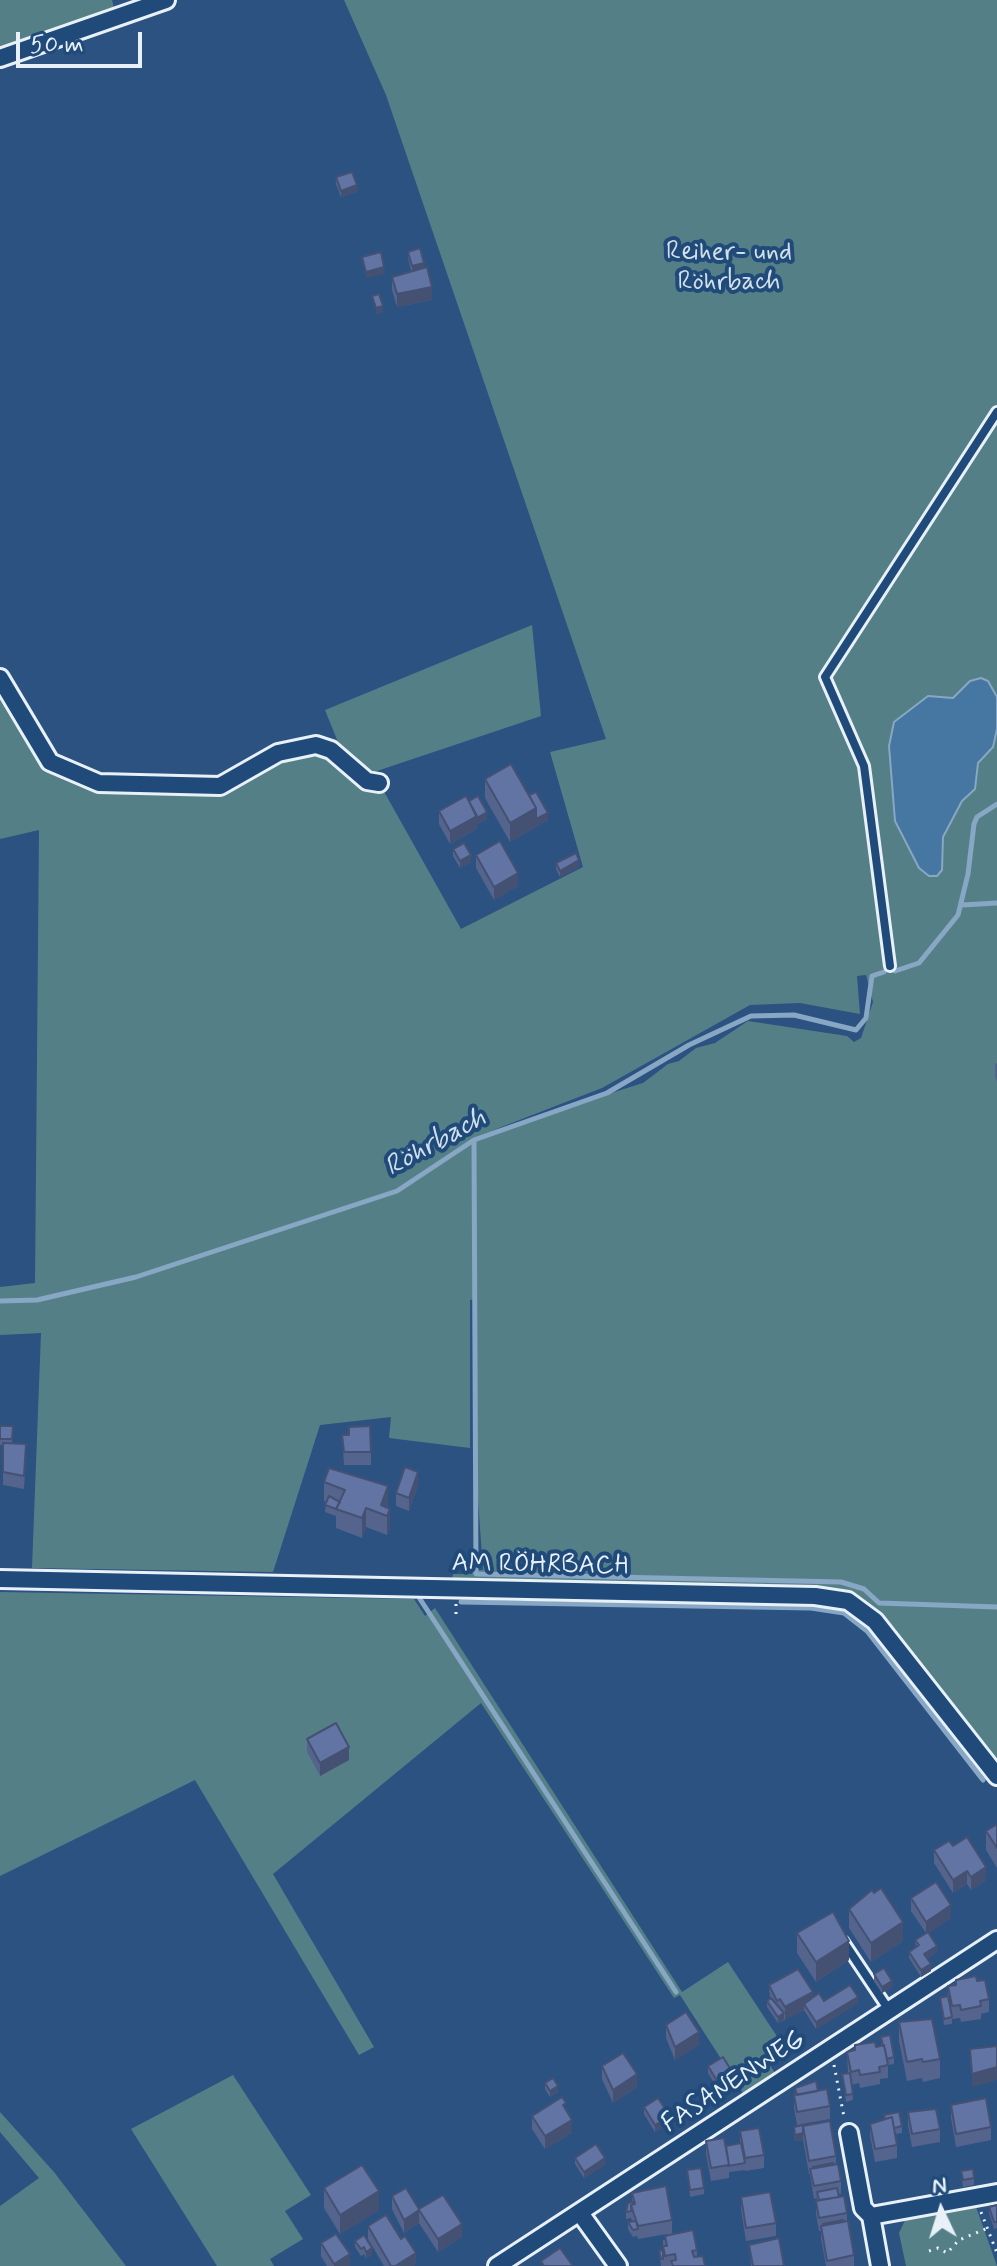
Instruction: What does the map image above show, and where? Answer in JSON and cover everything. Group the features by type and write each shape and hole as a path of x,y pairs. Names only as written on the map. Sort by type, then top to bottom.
{"street":[{"path":"0,58 166,0"},
{"path":"0,678 50,762 99,783 220,786 278,753 316,745 331,750 367,781 379,783"},
{"name":"AM RÖHRBACH","path":"0,1579 815,1596 848,1601 875,1621 997,1776"},
{"name":"FASANENWEG","path":"497,2266 997,1940"},
{"path":"849,2133 863,2208 871,2216 880,2266"},
{"path":"871,2216 997,2193"},
{"path":"580,2213 618,2266"}],"lane":[{"path":"890,966 864,766 825,677 997,412"},
{"path":"834,1928 889,2011"}],"path":[{"path":"827,2051 834,2064 849,2133"},
{"path":"976,2197 997,2253"},
{"path":"929,2251 938,2248 947,2253 959,2240 988,2228"}],"green space":[{"path":"0,0 112,0 115,12 0,50"},
{"name":"Reiher- und Röhrbach","path":"344,0 997,0 997,1758 891,1626 851,1594 816,1587 452,1580 453,1574 472,1574 472,1570 483,1570 477,1485 475,1299 470,1300 470,1448 389,1438 391,1417 320,1425 273,1572 32,1568 41,1333 0,1335 0,1287 35,1283 39,830 0,839 0,697 44,767 97,789 222,792 278,759 315,750 382,788 461,929 583,867 550,752 606,739 386,95","holes":["866,975 873,1002 861,1038 854,1042 847,1036 748,1021 715,1043 696,1048 679,1061 668,1064 643,1083 491,1131 602,1088 750,1005 800,1003 860,1014 857,976"]},
{"path":"532,625 541,716 374,772 342,752 325,710"},
{"path":"0,1592 414,1599 425,1616 435,1608 682,1992 728,1962 784,2047 766,2059 775,2073 743,2093 680,1995 674,1998 481,1703 273,1874 374,2047 359,2055 195,1780 0,1876"},
{"path":"233,2075 311,2195 285,2211 303,2239 270,2259 274,2266 217,2266 131,2129"},
{"path":"0,2112 54,2172 126,2266 0,2266 0,2206 39,2178 0,2132"},
{"path":"975,2204 997,2266 906,2266 899,2233 906,2218"}],"water":[{"path":"981,678 988,681 997,697 997,729 993,747 978,763 975,789 962,801 943,837 942,870 937,876 929,876 919,868 895,821 889,746 894,722 928,696 953,698 970,681"}],"building":[{"path":"352,172 357,185 341,191 336,177"},
{"path":"420,248 424,263 412,266 408,252"},
{"path":"381,252 384,267 366,272 362,257"},
{"path":"427,267 432,287 397,294 392,277"},
{"path":"379,294 383,306 376,308 372,296"},
{"path":"511,764 536,808 510,823 485,779"},
{"path":"536,792 548,813 536,819 536,808 529,795"},
{"path":"466,796 477,816 450,831 439,811"},
{"path":"478,796 487,812 477,818 469,801"},
{"path":"500,841 518,873 494,887 476,855"},
{"path":"464,843 471,855 460,861 453,849"},
{"path":"576,853 579,860 560,871 556,863"},
{"path":"0,1426 13,1426 12,1439 0,1439"},
{"path":"370,1426 371,1452 344,1452 342,1435 349,1435 349,1427"},
{"path":"3,1443 26,1444 24,1476 3,1472"},
{"path":"405,1467 418,1472 409,1498 396,1493"},
{"path":"329,1468 388,1486 381,1505 390,1509 387,1516 366,1508 362,1518 336,1509 345,1490 324,1482"},
{"path":"329,1496 340,1502 336,1509 325,1505"},
{"path":"336,1723 349,1747 320,1763 307,1739"},
{"path":"997,1824 997,1848 986,1831"},
{"path":"967,1837 986,1867 971,1877 967,1871 953,1880 934,1850 949,1841 953,1846"},
{"path":"936,1882 951,1905 926,1922 911,1898"},
{"path":"881,1888 903,1922 871,1943 849,1909 872,1890 874,1893"},
{"path":"833,1912 849,1941 816,1962 797,1933"},
{"path":"928,1932 937,1946 924,1954 931,1964 921,1970 909,1952 919,1945 915,1940"},
{"path":"884,1968 892,1981 882,1987 874,1974"},
{"path":"798,1969 813,1992 785,2007 780,1999 777,2001 769,1985"},
{"path":"976,1976 977,1981 985,1980 989,1999 980,2001 981,2006 961,2010 960,2005 952,2006 948,1986 956,1985 956,1980"},
{"path":"850,1985 858,1997 816,2022 804,2004 819,1993 824,2001"},
{"path":"948,1996 952,2017 944,2019 940,1998"},
{"path":"771,1998 784,2013 778,2017 767,2001"},
{"path":"686,2012 699,2032 675,2047 666,2025"},
{"path":"932,2019 940,2059 907,2062 899,2022"},
{"path":"890,2035 894,2057 887,2059 881,2037"},
{"path":"875,2042 876,2047 884,2045 888,2065 879,2067 880,2072 860,2075 859,2070 851,2072 847,2052 855,2050 855,2045"},
{"path":"997,2046 997,2067 972,2074 970,2049"},
{"path":"623,2053 637,2074 613,2090 602,2066"},
{"path":"723,2057 734,2075 719,2084 708,2066"},
{"path":"850,2073 853,2094 846,2095 842,2074"},
{"path":"553,2078 558,2086 550,2091 545,2083"},
{"path":"816,2081 818,2091 797,2095 795,2088"},
{"path":"827,2089 830,2106 797,2112 794,2095"},
{"path":"562,2097 572,2120 545,2136 532,2116"},
{"path":"658,2098 670,2116 655,2125 644,2107"},
{"path":"986,2098 991,2127 956,2134 951,2105"},
{"path":"936,2109 940,2129 912,2134 908,2112"},
{"path":"899,2112 902,2126 894,2128 892,2117 885,2119 884,2115"},
{"path":"892,2117 897,2145 875,2149 870,2124"},
{"path":"830,2121 836,2156 809,2161 803,2126"},
{"path":"812,2123 803,2126 803,2133 795,2135 794,2127"},
{"path":"759,2128 764,2155 745,2158 740,2131"},
{"path":"724,2138 729,2165 711,2168 706,2141"},
{"path":"741,2143 745,2163 728,2166 726,2146"},
{"path":"596,2144 605,2158 584,2172 575,2158"},
{"path":"838,2164 841,2181 814,2186 810,2169"},
{"path":"362,2165 379,2191 340,2215 324,2188"},
{"path":"701,2168 704,2188 690,2190 687,2170"},
{"path":"973,2169 974,2178 963,2180 961,2171"},
{"path":"666,2186 672,2220 638,2226 631,2205 635,2204 632,2193"},
{"path":"406,2188 419,2209 443,2195 462,2224 438,2239 419,2210 404,2220 392,2196"},
{"path":"837,2188 839,2197 819,2200 817,2192"},
{"path":"770,2192 776,2223 746,2228 741,2197"},
{"path":"844,2196 847,2213 819,2218 816,2201"},
{"path":"633,2202 631,2211 626,2212 628,2203"},
{"path":"997,2205 997,2222 994,2222 989,2207"},
{"path":"386,2215 401,2239 405,2236 416,2253 395,2266 391,2266 368,2226"},
{"path":"636,2221 638,2229 633,2230 628,2222"},
{"path":"848,2221 854,2255 827,2261 821,2226"},
{"path":"693,2230 697,2250 692,2251 694,2257 703,2256 705,2266 673,2266 671,2261 676,2260 675,2254 665,2256 665,2236"},
{"path":"336,2234 350,2254 334,2264 321,2243"},
{"path":"364,2235 372,2248 366,2252 355,2241"},
{"path":"779,2238 784,2266 753,2266 749,2245"},
{"path":"560,2248 573,2266 544,2266 541,2261"}],"waterway":[{"name":"Röhrbach","path":"895,971 919,963 958,915 968,874 974,824 977,817 997,804"},
{"path":"962,905 997,903"},
{"name":"Röhrbach","path":"0,1301 37,1300 136,1277 397,1191 474,1140 607,1093 689,1045 751,1016 794,1015 856,1030 866,1018 872,976 884,972"},
{"path":"474,1140 476,1574 841,1582 864,1589 879,1603 997,1607"},
{"path":"420,1599 676,1992"},
{"path":"461,1602 811,1608 844,1613 867,1631 983,1780"}]}
